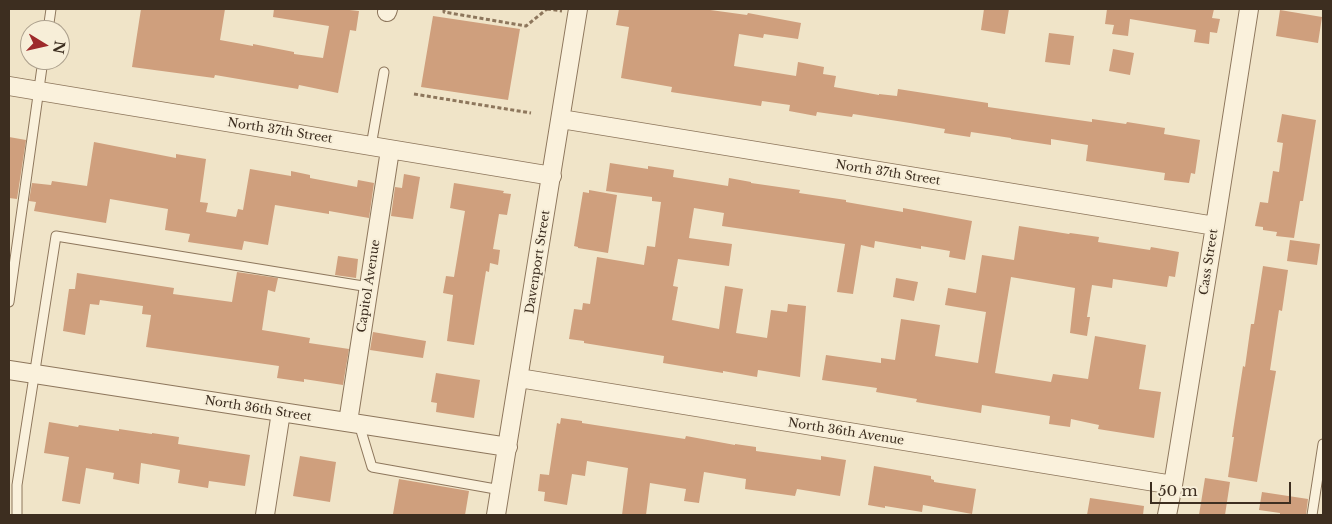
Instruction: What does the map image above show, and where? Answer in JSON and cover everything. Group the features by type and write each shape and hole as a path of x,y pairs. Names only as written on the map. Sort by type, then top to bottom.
{"street":[{"name":"Davenport Street","path":"496,515 578,9"},
{"name":"Cass Street","path":"1167,515 1249,9"},
{"name":"North 37th Street","path":"9,86 552,176"},
{"name":"North 37th Street","path":"561,119 1215,226"},
{"name":"Capitol Avenue","path":"353,423 369,287 390,150"},
{"name":"North 36th Street","path":"9,370 508,447"},
{"name":"North 36th Avenue","path":"519,378 1173,485"},
{"path":"265,515 281,412"}],"lane":[{"path":"9,302 42,70"},
{"path":"371,146 384,72"},
{"path":"17,515 13,477 35,374 56,236 369,287"},
{"path":"353,423 372,467 501,490"},
{"path":"1312,515 1323,444"}],"path":[{"path":"444,9 444,12 526,26 547,9"},
{"path":"414,94 531,113"}],"building":[{"path":"141,9 225,9 220,40 253,46 253,44 294,52 294,54 323,58 329,26 273,17 274,9 340,9 359,11 356,31 350,30 338,93 299,85 298,89 215,75 214,78 132,67"},
{"path":"619,9 703,9 747,15 748,13 801,23 798,39 764,34 763,38 739,34 734,66 796,76 798,62 824,67 823,74 836,76 834,87 879,95 897,96 898,89 988,103 988,107 1092,122 1092,119 1165,128 1164,134 1200,140 1195,174 1191,173 1189,183 1164,180 1165,173 1086,161 1088,145 1051,139 1051,145 971,132 970,137 944,133 945,129 853,114 852,117 817,112 816,116 789,111 790,105 762,101 761,106 671,92 672,87 621,78 629,27 616,25"},
{"path":"984,9 1009,9 1005,34 981,30"},
{"path":"1107,9 1214,9 1212,18 1220,19 1217,33 1210,32 1209,44 1194,42 1196,30 1130,19 1128,36 1112,34 1114,25 1105,24"},
{"path":"1280,10 1322,17 1318,43 1276,36"},
{"path":"433,16 520,29 508,100 421,87"},
{"path":"1049,33 1074,36 1070,65 1045,62"},
{"path":"1113,49 1134,53 1130,75 1109,71"},
{"path":"1282,114 1316,120 1303,201 1300,201 1294,238 1276,236 1277,232 1263,230 1263,227 1255,226 1260,202 1268,203 1273,171 1279,172 1283,143 1277,142"},
{"path":"9,137 26,140 17,199 9,198"},
{"path":"94,142 176,158 176,154 206,159 200,202 208,203 206,212 236,217 238,209 243,210 250,169 291,176 291,171 310,175 310,178 357,187 358,180 374,183 369,218 329,211 329,214 275,205 268,245 244,241 242,250 188,242 190,234 165,230 168,209 110,199 106,223 34,211 36,202 29,201 32,183 51,185 52,181 87,186"},
{"path":"610,163 648,169 648,166 674,170 673,177 728,186 729,178 800,190 799,193 846,200 846,202 903,212 903,208 972,221 965,260 949,257 950,251 921,246 921,249 875,241 874,248 861,245 853,294 837,292 845,244 722,226 724,213 694,208 689,238 732,244 729,266 678,259 673,286 678,287 672,320 719,329 725,286 743,289 736,333 767,338 771,310 787,312 788,304 806,306 800,377 758,370 757,377 723,371 723,373 663,363 664,356 569,339 574,309 582,310 583,303 590,304 597,257 644,265 647,246 655,247 661,202 652,201 652,197 606,191"},
{"path":"404,174 420,177 413,219 391,216 395,187 402,188"},
{"path":"454,183 504,191 503,193 511,194 507,215 499,214 493,249 500,250 498,265 490,263 489,272 486,271 474,345 447,341 453,295 443,293 446,276 454,277 465,211 450,208"},
{"path":"589,190 617,195 608,253 574,246 583,192 589,193"},
{"path":"1019,226 1099,237 1098,242 1150,250 1151,247 1179,252 1175,277 1169,276 1167,287 1113,279 1112,288 1092,285 1087,317 1090,317 1087,336 1070,333 1075,288 1011,277 995,373 1051,382 1053,374 1088,379 1095,336 1146,345 1139,389 1161,392 1154,438 1098,429 1099,425 1071,419 1070,427 1049,424 1050,416 982,405 981,413 916,402 917,399 876,392 877,388 822,380 826,355 881,363 881,358 895,360 901,319 940,325 935,356 978,363 986,312 945,305 948,288 976,293 982,255 1014,260"},
{"path":"1290,240 1320,244 1317,265 1287,261"},
{"path":"338,256 358,259 356,278 335,275"},
{"path":"1263,266 1288,270 1282,311 1279,310 1270,370 1276,371 1257,482 1228,477 1243,366 1245,367 1251,324 1254,324"},
{"path":"237,272 278,278 275,292 268,290 262,330 310,338 309,343 349,349 343,385 304,379 304,382 277,378 279,366 146,347 151,315 142,314 143,306 100,300 99,305 90,304 85,335 63,331 69,289 75,289 77,273 174,288 173,294 232,302"},
{"path":"896,278 918,282 914,301 893,297"},
{"path":"373,332 426,341 423,358 370,350"},
{"path":"436,373 480,380 474,418 436,412 437,403 431,402"},
{"path":"561,418 685,439 686,436 756,447 756,451 821,460 821,456 846,460 840,496 797,489 795,496 745,489 746,479 704,472 699,503 684,501 686,489 650,483 646,515 622,515 628,468 587,461 585,476 572,474 567,505 544,501 545,492 538,491 540,474 549,475 557,423 560,424"},
{"path":"49,422 78,427 79,425 179,437 178,444 250,455 245,486 209,481 208,488 178,483 180,470 141,463 139,484 113,479 114,473 86,468 80,504 62,501 69,457 44,453"},
{"path":"300,456 336,462 330,502 293,496"},
{"path":"874,466 931,476 934,482 976,489 972,514 923,505 922,512 868,505"},
{"path":"1205,478 1230,482 1225,515 1199,515"},
{"path":"399,479 469,491 465,515 393,514"},
{"path":"1262,492 1308,499 1306,515 1280,515 1280,513 1259,510"},
{"path":"1090,498 1144,506 1143,515 1087,515"}]}
